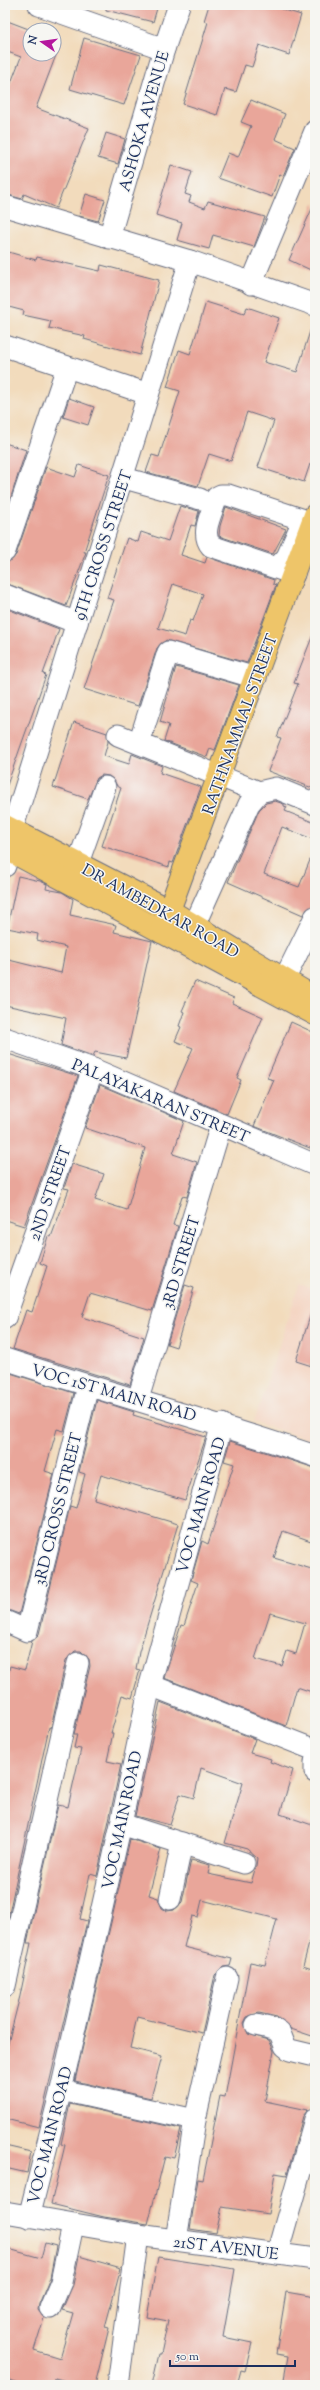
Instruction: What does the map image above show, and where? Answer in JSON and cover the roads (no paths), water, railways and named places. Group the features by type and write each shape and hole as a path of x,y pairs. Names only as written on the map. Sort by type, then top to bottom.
{"main road":[{"name":"RATHNAMMAL STREET","path":"162,932 256,678 285,571 315,515"},
{"name":"DR AMBEDKAR ROAD","path":"7,844 78,863 170,911 315,998"},
{"name":"DR AMBEDKAR ROAD","path":"7,844 162,932 315,1014"}],"street":[{"path":"39,5 164,49"},
{"name":"ASHOKA AVENUE","path":"109,238 164,49 179,5"},
{"path":"251,284 315,130"},
{"path":"5,206 190,261 251,284 315,305"},
{"name":"9TH CROSS STREET","path":"7,844 124,478 148,394 190,261"},
{"path":"5,346 148,394"},
{"path":"5,551 67,367"},
{"path":"124,478 200,499"},
{"path":"222,495 228,496 301,519 302,523 287,557 285,571 211,546 206,540 206,533 217,497 222,495"},
{"path":"5,595 77,623"},
{"path":"139,743 168,652 256,678"},
{"path":"118,735 259,792 276,788 315,804"},
{"path":"78,863 105,787"},
{"path":"194,926 249,804 259,792"},
{"path":"284,980 315,917"},
{"name":"PALAYAKARAN STREET","path":"5,1038 93,1069 315,1165"},
{"name":"2ND STREET","path":"5,1318 93,1069"},
{"name":"3RD STREET","path":"138,1399 221,1125"},
{"name":"VOC 1ST MAIN ROAD","path":"5,1359 88,1386 222,1424 315,1456"},
{"name":"3RD CROSS STREET","path":"6,1626 27,1631 88,1386"},
{"name":"VOC MAIN ROAD","path":"29,2217 61,2090 121,1824 150,1685 222,1424"},
{"path":"5,1986 78,1663"},
{"path":"150,1685 315,1750"},
{"path":"315,1762 315,1772"},
{"path":"121,1824 244,1863"},
{"path":"170,1899 182,1843"},
{"path":"176,2240 196,2120 228,1978"},
{"path":"256,2026 274,2029 280,2033 285,2046 290,2050 315,2056"},
{"path":"61,2090 196,2120"},
{"path":"277,2254 315,2119"},
{"name":"21ST AVENUE","path":"5,2212 138,2235 315,2258"},
{"path":"50,2308 61,2282 73,2224"},
{"path":"118,2385 138,2235"}]}
